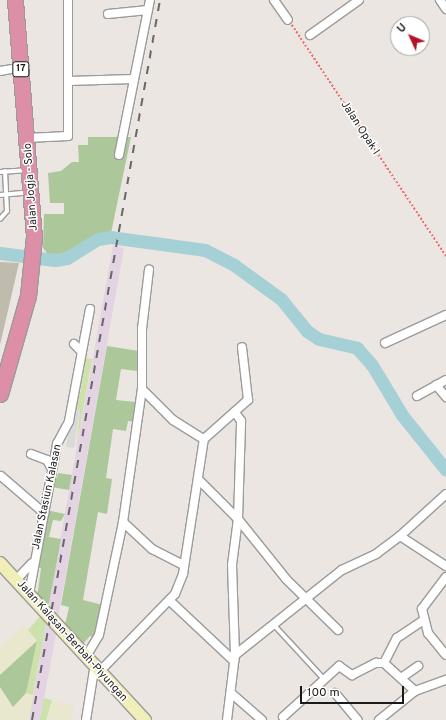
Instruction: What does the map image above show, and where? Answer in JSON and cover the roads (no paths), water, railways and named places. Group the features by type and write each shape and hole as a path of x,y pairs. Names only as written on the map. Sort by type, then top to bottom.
{"highway":[{"name":"Jalan Jogja - Solo","path":"5,0 6,70 26,169 22,193 29,238"},
{"name":"Jalan Jogja - Solo","path":"0,394 28,269 29,238 26,169 27,138 15,0"},
{"name":"Jalan Jogja - Solo","path":"0,359 28,269"}],"street":[{"path":"27,138 68,136 68,0"},
{"path":"119,156 133,79 150,0"},
{"path":"274,0 288,20"},
{"path":"310,35 359,0"},
{"path":"440,0 446,9"},
{"path":"108,14 148,10"},
{"path":"69,81 133,79"},
{"path":"86,720 99,635 123,522 142,389 142,329 149,269"},
{"name":"Jalan Stasiun Kalasan","path":"29,594 32,562 44,513 57,444 69,421 90,309"},
{"path":"385,343 445,318"},
{"path":"74,344 81,351"},
{"path":"94,663 170,601 184,565 204,439 246,404 250,395 242,347"},
{"path":"417,396 446,380"},
{"path":"436,385 446,397"},
{"path":"142,389 173,420 204,439"},
{"path":"227,720 231,693 232,565 238,519 241,421 235,412"},
{"path":"31,454 47,460 52,469"},
{"path":"1,476 44,513"},
{"path":"198,479 238,519 306,598 338,630"},
{"path":"232,658 272,623 342,570 376,554 400,536 446,494"},
{"path":"123,522 156,553 184,565"},
{"path":"400,536 446,566"},
{"path":"16,580 32,562"},
{"name":"Jalan Kalasan-Berbah-Piyungan","path":"0,563 94,663 145,720"},
{"path":"446,577 422,606 422,622 446,655"},
{"path":"170,601 232,658"},
{"path":"384,663 397,638 422,622"},
{"path":"283,717 339,666 352,675 376,663 384,663 415,691"},
{"path":"401,678 418,666"},
{"path":"379,720 415,691 446,680"},
{"path":"231,693 262,720"},
{"path":"335,693 358,720"}],"lane":[{"path":"0,219 6,211 6,194 2,171 26,169"},
{"path":"0,195 22,193"},
{"path":"272,623 324,680"}],"waterway":[{"path":"0,253 55,260 67,258 98,239 110,237 205,250 234,265 281,299 307,331 319,339 357,348 372,365 402,415 446,470"}],"railway":[{"path":"32,720 160,0"}]}
